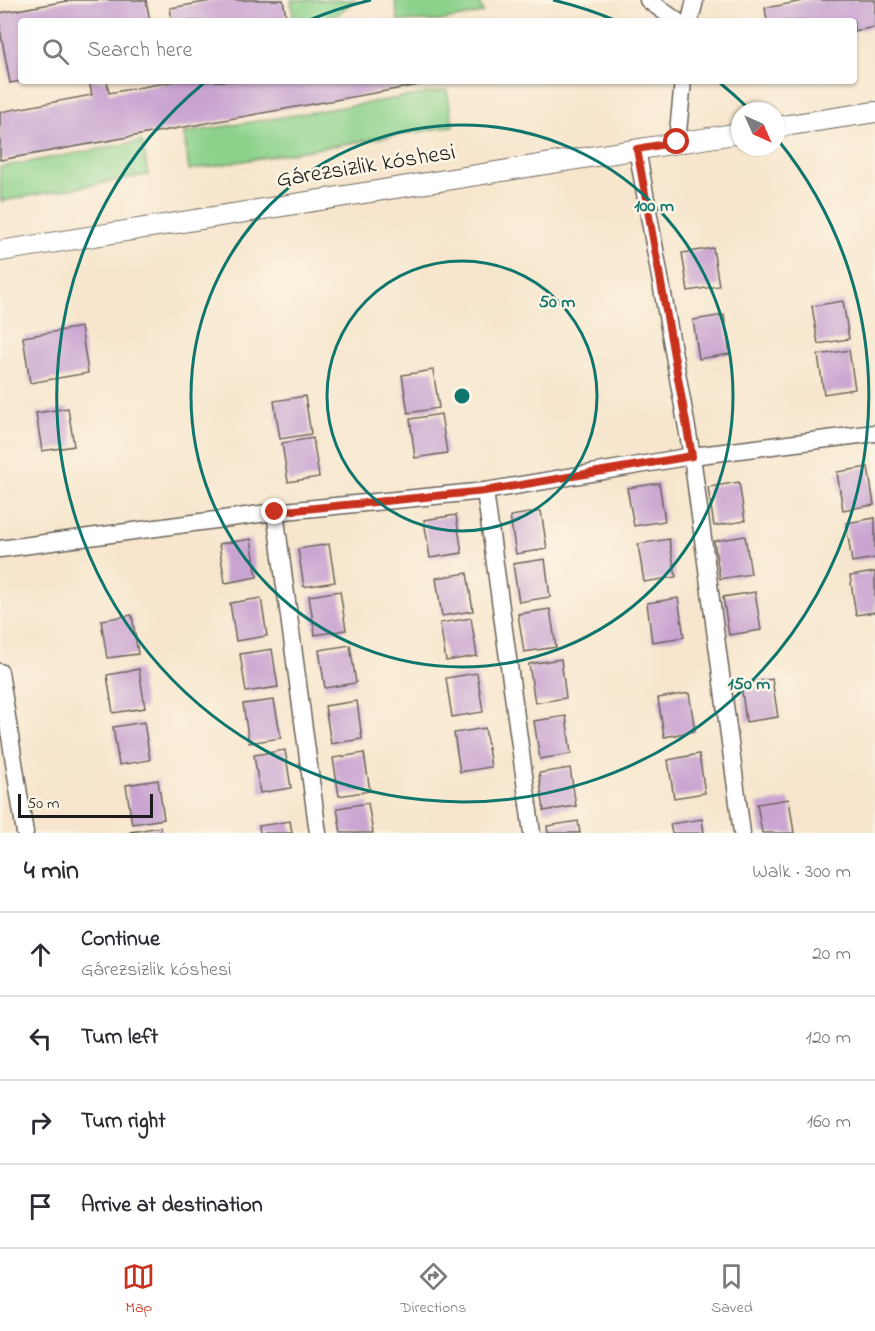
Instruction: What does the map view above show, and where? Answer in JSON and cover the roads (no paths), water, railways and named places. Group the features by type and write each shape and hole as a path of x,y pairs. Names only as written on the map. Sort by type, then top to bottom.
{"street":[{"path":"648,0 673,18"},
{"path":"691,18 695,0"},
{"path":"677,142 683,84"},
{"path":"785,126 875,112"},
{"name":"Gárezsizlik kóshesi","path":"0,251 731,134"},
{"path":"637,149 692,456 742,833"},
{"path":"0,549 275,512 485,491 692,456 875,433"},
{"path":"485,491 532,833"},
{"path":"275,512 318,833"},
{"path":"0,672 25,833"}]}
